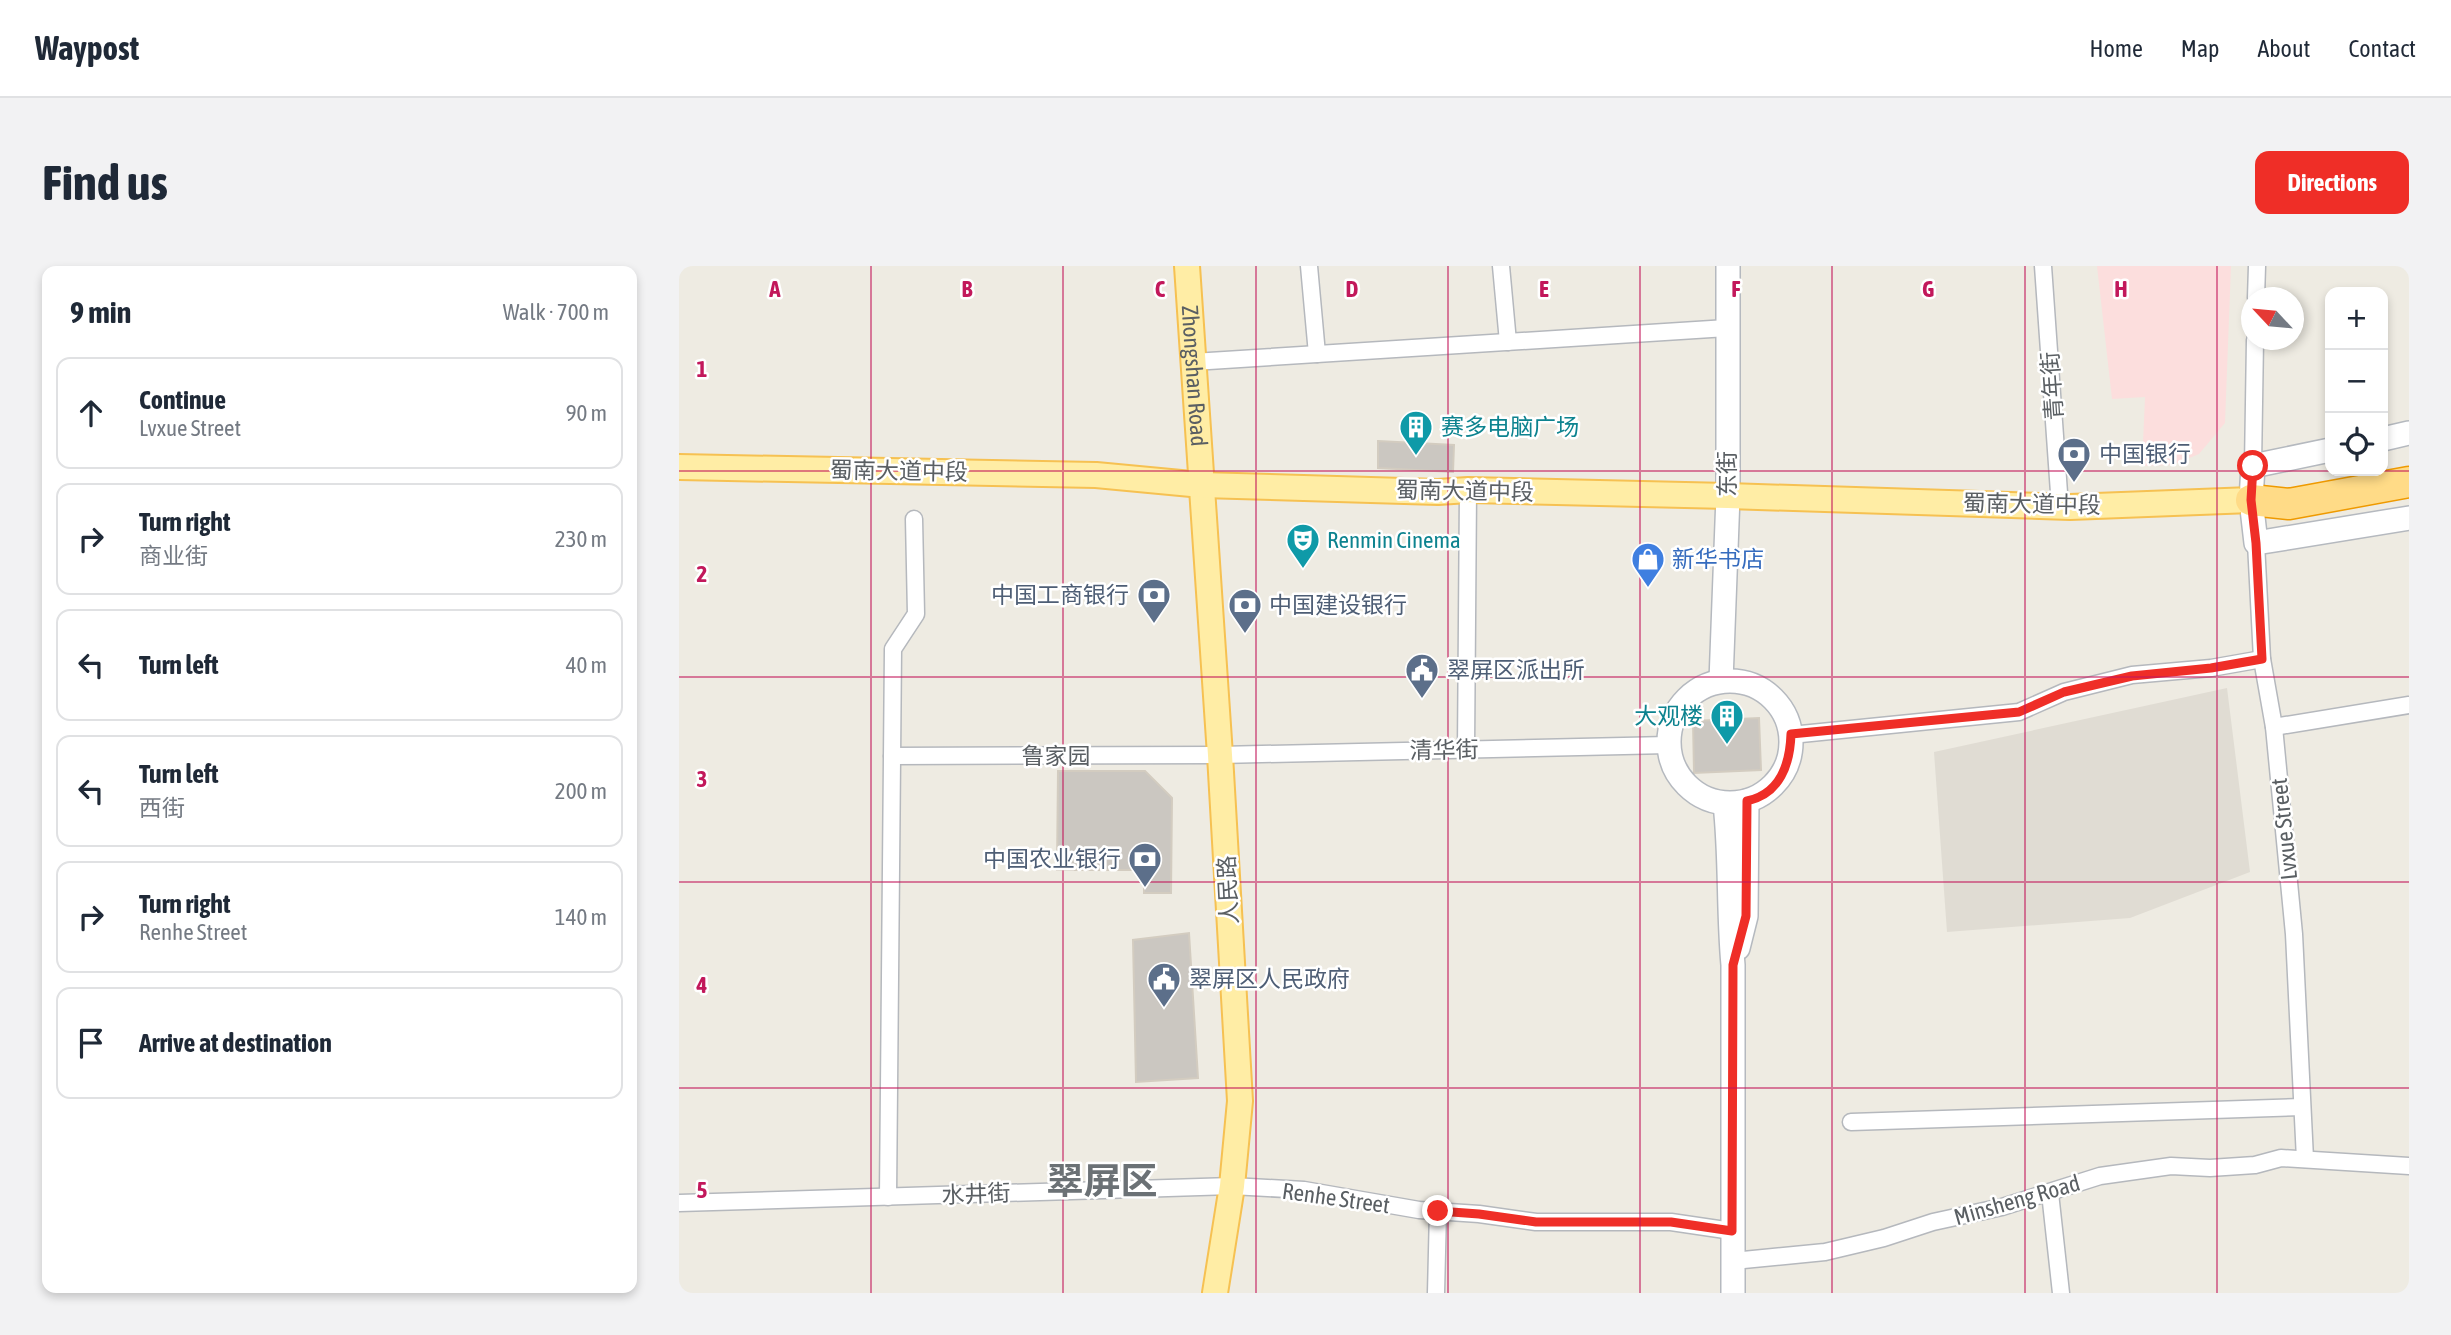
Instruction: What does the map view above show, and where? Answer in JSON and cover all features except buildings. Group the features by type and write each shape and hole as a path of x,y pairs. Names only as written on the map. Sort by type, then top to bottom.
{"highway":[{"path":"2251,500 2288,484 2392,473"},
{"path":"2251,500 2289,504 2347,493 2392,473"}],"main road":[{"name":"Zhongshan Road","path":"1187,266 1202,485"},
{"name":"东街","path":"1721,681 1728,496 1728,266"},
{"path":"2388,438 2409,433"},
{"path":"2253,466 2325,451"},
{"name":"Lvxue Street","path":"2253,466 2251,500 2256,543"},
{"name":"蜀南大道中段","path":"679,467 1096,475 1202,485 1728,496 2060,507 2251,500"},
{"name":"人民路","path":"1202,485 1240,1101 1233,1186 1215,1293"},
{"path":"2347,493 2350,527"},
{"path":"2256,543 2409,518"},
{"path":"1721,681 1740,681 1760,688 1781,708 1791,734 1787,767 1775,785 1753,800 1736,803 1695,794 1676,774 1668,745 1671,724 1681,705 1691,695 1721,681"},
{"path":"1733,1293 1733,965 1746,916 1736,803"}],"street":[{"path":"1309,266 1317,354"},
{"path":"1501,266 1508,342"},
{"name":"青年街","path":"2043,266 2060,507"},
{"path":"2256,266 2256,287"},
{"path":"1193,362 1727,328"},
{"path":"2253,466 2255,350"},
{"path":"1466,750 1468,490"},
{"path":"888,1197 893,649 916,614 914,519"},
{"name":"Lvxue Street","path":"2256,543 2262,659 2274,727 2294,934 2305,1159"},
{"path":"1791,734 2019,712 2064,692 2132,676 2211,668 2262,659"},
{"path":"2274,727 2409,705"},
{"name":"清华街","path":"1220,755 1668,745"},
{"name":"鲁家园","path":"893,756 1220,755"},
{"path":"1851,1122 2302,1107"},
{"name":"Minsheng Road","path":"1733,1261 1825,1252 2050,1193 2100,1176 2171,1166 2232,1167 2255,1165 2281,1158 2409,1166"},
{"name":"水井街","path":"679,1203 1233,1186"},
{"name":"Renhe Street","path":"1233,1186 1304,1191 1536,1222 1671,1222 1732,1231"},
{"path":"2050,1193 2061,1293"},
{"path":"1436,1293 1438,1211"}],"shaded area":[{"path":"2097,266 2231,266 2225,423 2199,454 2172,465 2142,466 2145,397 2112,399"},
{"path":"2227,688 2250,872 2130,918 1947,932 1934,752"}],"place":[{"name":"赛多电脑广场","path":"1416,457"},
{"name":"中国银行","path":"2074,484"},
{"name":"Renmin Cinema","path":"1303,570"},
{"name":"新华书店","path":"1648,589"},
{"name":"中国工商银行","path":"1154,625"},
{"name":"中国建设银行","path":"1245,635"},
{"name":"翠屏区派出所","path":"1422,700"},
{"name":"大观楼","path":"1727,746"},
{"name":"中国农业银行","path":"1145,889"},
{"name":"翠屏区人民政府","path":"1164,1009"}],"district":[{"name":"翠屏区","path":"1102,1181"}],"route":[{"path":"1438,1211 1536,1222 1671,1222 1732,1231 1733,965 1746,916 1747,801 1753,800 1775,785 1787,767 1791,734 2019,712 2064,692 2132,676 2211,668 2262,659 2251,500 2253,466"}]}
